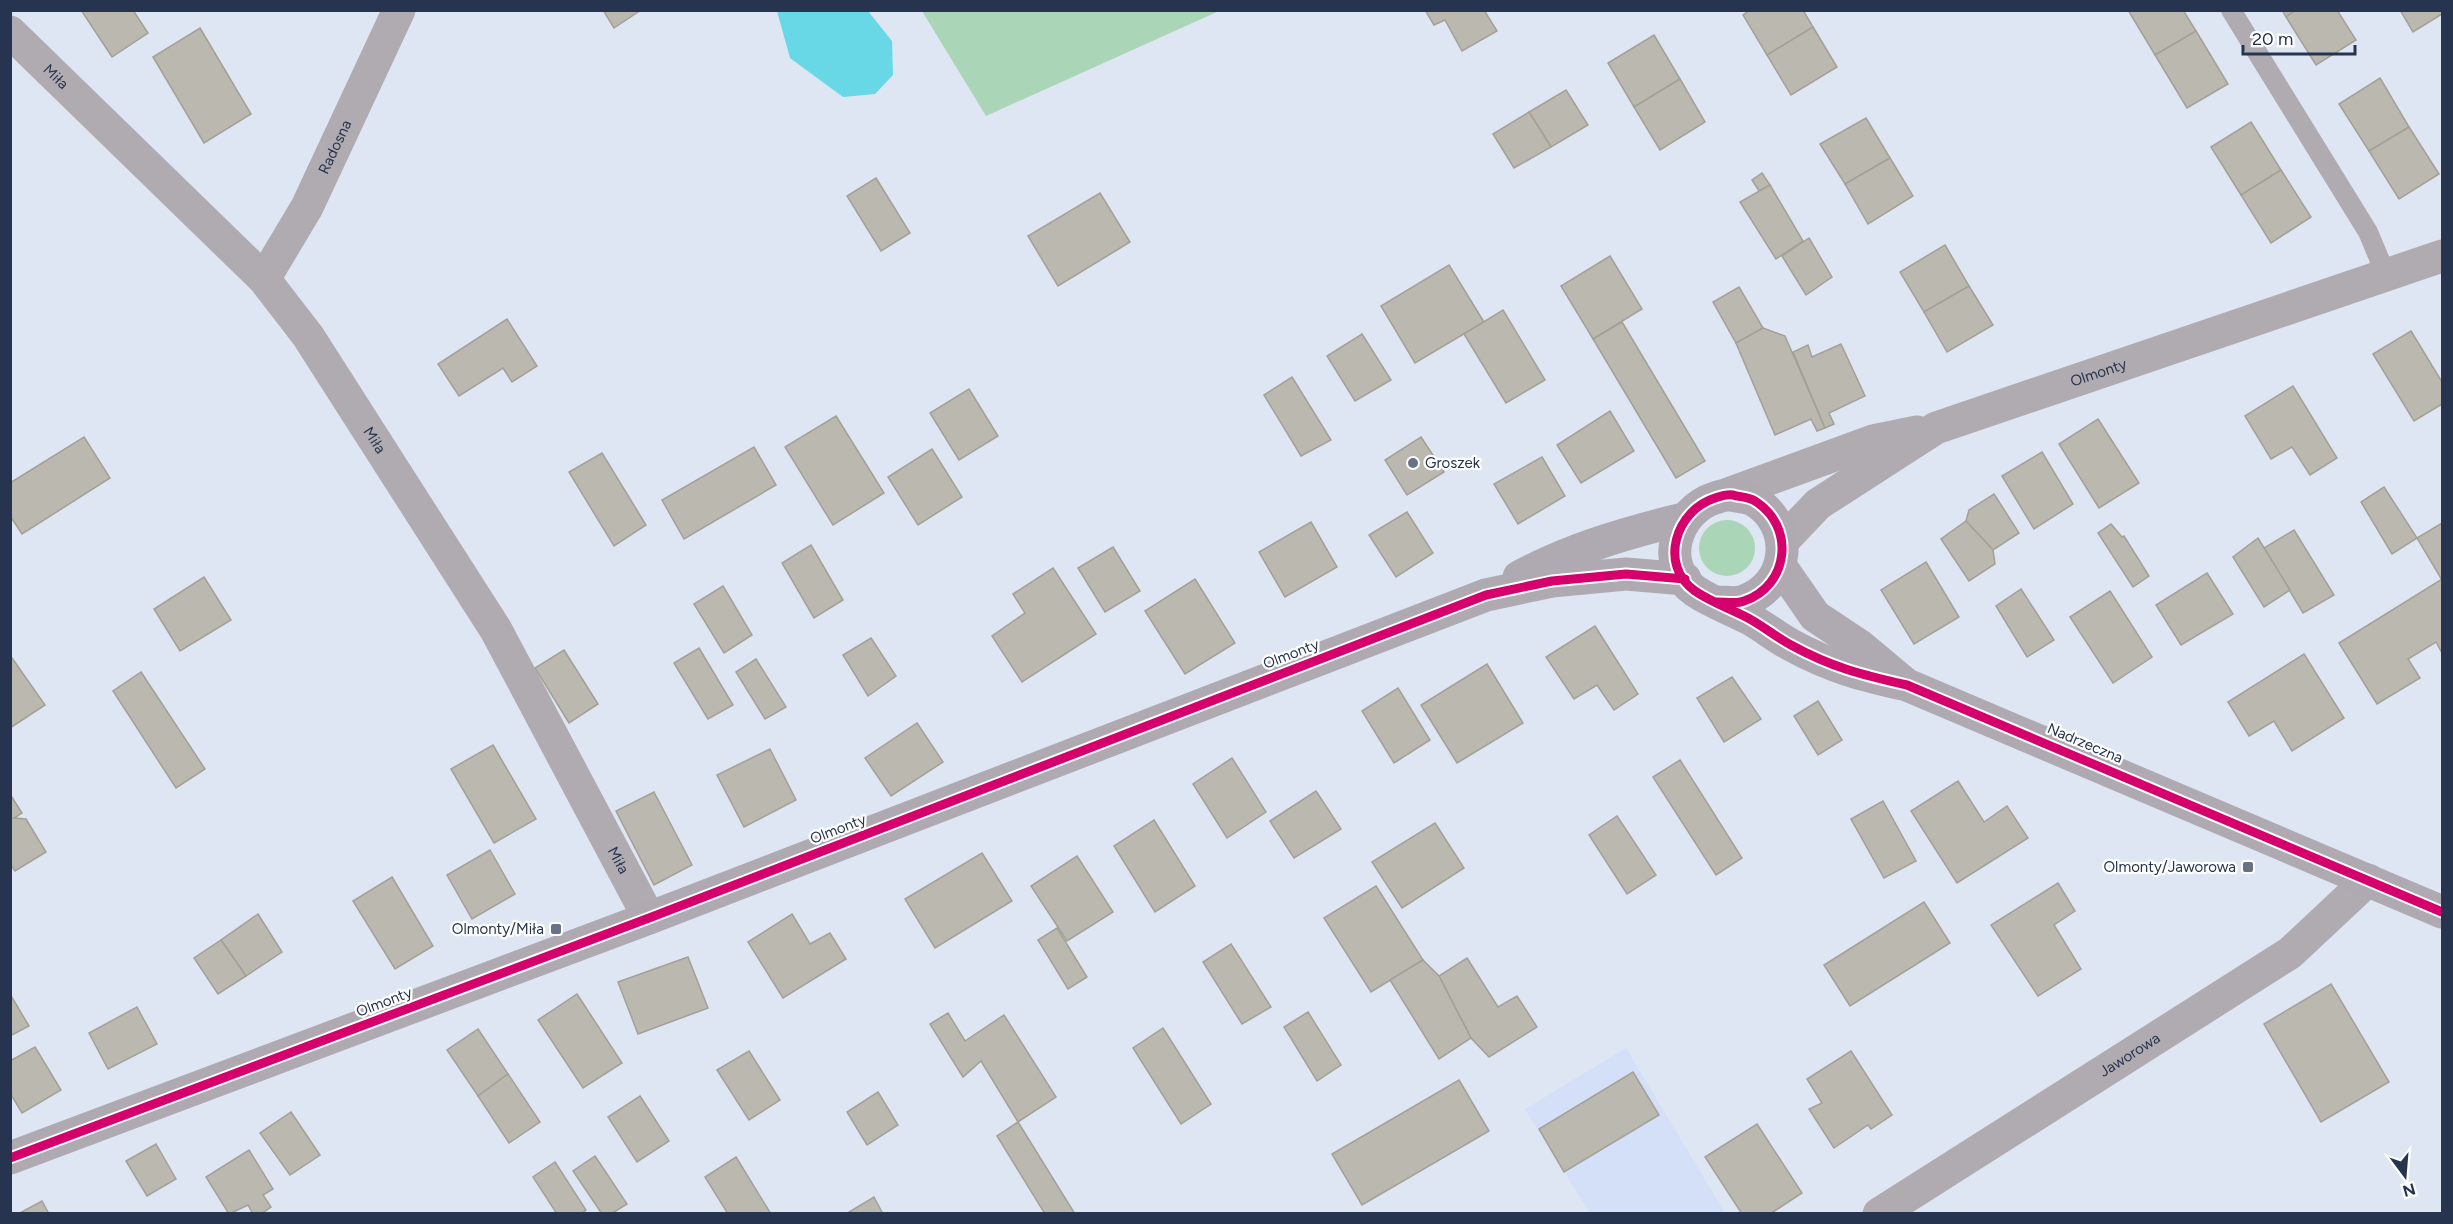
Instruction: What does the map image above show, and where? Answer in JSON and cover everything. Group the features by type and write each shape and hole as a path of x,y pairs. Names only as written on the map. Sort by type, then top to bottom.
{"street":[{"name":"Radosna","path":"264,279 307,207 399,10"},
{"name":"Miła","path":"10,32 264,279 308,336 496,630 650,918"},
{"name":"Olmonty","path":"1782,554 1818,504 1936,428 2442,256"},
{"path":"1486,595 1547,562 1622,534 1683,519 1702,502 1873,441 1936,428"},
{"path":"1728,494 1753,500 1773,517 1782,554 1815,616 1860,646 1907,685"},
{"path":"1683,519 1674,544 1678,570 1694,591 1717,602 1743,602 1766,589 1782,554"},
{"name":"Olmonty","path":"10,1158 650,918 1486,595 1552,581 1626,574 1685,579"},
{"name":"Nadrzeczna","path":"1717,602 1750,619 1789,645 1846,672 1907,685 2442,912"},
{"name":"Jaworowa","path":"1880,1214 2290,953 2368,880"}],"lane":[{"path":"2231,10 2367,232 2386,275"}],"shaded area":[{"path":"1626,1048 1725,1213 1590,1213 1525,1109"}],"green space":[{"path":"922,11 1219,11 986,116"},
{"path":"1721,520 1733,520 1743,524 1751,532 1755,548 1751,564 1743,572 1733,576 1721,576 1711,572 1703,564 1699,554 1699,542 1703,532 1711,524"}],"water":[{"path":"777,11 868,11 892,41 893,75 875,94 843,97 790,58"}],"building":[{"path":"81,10 133,10 148,33 112,57"},
{"path":"603,10 641,10 614,28"},
{"path":"1425,10 1484,10 1497,31 1462,51 1445,20 1434,25"},
{"path":"1750,10 1803,10 1813,27 1767,55 1743,15"},
{"path":"2128,10 2183,10 2196,31 2155,55"},
{"path":"2282,10 2296,10 2286,17"},
{"path":"2296,10 2337,10 2356,40 2316,65 2286,17"},
{"path":"2400,10 2442,10 2442,14 2413,32"},
{"path":"1813,27 1837,67 1791,95 1767,55"},
{"path":"200,28 251,114 204,143 153,57"},
{"path":"2196,31 2228,84 2187,108 2155,55"},
{"path":"1654,35 1680,79 1634,107 1608,63"},
{"path":"2380,78 2409,127 2369,151 2339,104"},
{"path":"1680,79 1705,122 1660,150 1634,107"},
{"path":"1566,90 1588,125 1551,147 1529,112"},
{"path":"1529,112 1551,147 1514,168 1493,134"},
{"path":"1866,118 1890,158 1845,184 1820,144"},
{"path":"2251,122 2281,170 2241,195 2211,147"},
{"path":"2409,127 2439,174 2399,199 2369,151"},
{"path":"1890,158 1913,196 1868,224 1845,184"},
{"path":"2281,170 2311,217 2271,243 2241,195"},
{"path":"1762,173 1770,185 1759,191 1752,180"},
{"path":"876,178 910,233 881,251 847,196"},
{"path":"1770,185 1803,241 1776,259 1740,202"},
{"path":"1100,193 1130,242 1058,286 1028,236"},
{"path":"1809,238 1832,277 1806,295 1782,256"},
{"path":"1945,245 1969,286 1924,312 1900,272"},
{"path":"1610,256 1642,309 1593,339 1561,286"},
{"path":"1449,265 1484,322 1415,363 1381,306"},
{"path":"1969,286 1993,325 1947,352 1924,312"},
{"path":"1739,287 1763,328 1736,343 1713,302"},
{"path":"1503,310 1545,380 1506,403 1464,334"},
{"path":"507,319 537,366 512,382 503,368 459,396 438,364"},
{"path":"1622,322 1705,461 1676,478 1593,339"},
{"path":"1763,328 1785,336 1825,428 1817,431 1811,419 1775,435 1736,343"},
{"path":"2411,331 2442,382 2442,404 2414,421 2373,354"},
{"path":"1362,334 1391,380 1355,401 1327,356"},
{"path":"1841,344 1865,396 1829,413 1834,424 1825,428 1793,352 1808,345 1812,357"},
{"path":"1292,377 1331,440 1301,456 1264,395"},
{"path":"2293,386 2337,458 2310,475 2292,447 2271,459 2245,416"},
{"path":"969,389 998,436 959,460 930,413"},
{"path":"1610,411 1634,451 1581,483 1557,445"},
{"path":"836,416 884,493 833,525 785,447"},
{"path":"2098,419 2139,483 2099,508 2059,444"},
{"path":"84,437 110,478 22,534 10,516 10,483"},
{"name":"Groszek","path":"1421,437 1444,472 1407,495 1385,460"},
{"path":"754,447 776,485 684,539 662,500"},
{"path":"932,449 962,497 918,525 888,477"},
{"path":"2042,452 2073,504 2034,529 2002,476"},
{"path":"602,453 646,525 614,546 569,472"},
{"path":"1542,457 1565,496 1518,524 1494,484"},
{"path":"2384,487 2417,538 2392,554 2361,502"},
{"path":"1994,494 2019,533 1993,550 1966,521 1969,510"},
{"path":"1407,512 1433,553 1396,577 1369,535"},
{"path":"1966,521 1993,550 1995,564 1969,581 1941,539"},
{"path":"1311,522 1337,567 1285,597 1259,552"},
{"path":"2442,523 2442,580 2417,538"},
{"path":"2111,524 2122,537 2124,536 2149,576 2133,587 2098,533"},
{"path":"2294,530 2334,595 2303,613 2264,548"},
{"path":"2258,538 2290,590 2264,607 2233,557"},
{"path":"811,545 843,600 814,618 782,563"},
{"path":"1113,547 1140,591 1105,612 1078,568"},
{"path":"1926,562 1959,617 1914,644 1881,590"},
{"path":"1053,568 1096,634 1022,682 992,636 1025,613 1013,594"},
{"path":"2207,573 2233,614 2181,645 2156,605"},
{"path":"204,577 231,620 180,651 154,609"},
{"path":"1195,579 1235,643 1185,674 1145,611"},
{"path":"2442,579 2442,653 2436,642 2408,659 2420,678 2377,704 2339,643"},
{"path":"723,586 752,635 724,653 694,604"},
{"path":"2021,589 2054,640 2027,657 1996,606"},
{"path":"2110,591 2152,657 2113,683 2070,617"},
{"path":"1595,626 1638,694 1614,710 1597,685 1574,699 1546,657"},
{"path":"871,638 896,676 868,696 843,655"},
{"path":"699,648 733,705 708,719 674,663"},
{"path":"564,650 598,704 569,723 535,668"},
{"path":"2304,654 2344,718 2292,751 2274,721 2249,736 2228,702"},
{"path":"12,658 45,705 10,728 10,659"},
{"path":"756,659 786,707 765,719 736,672"},
{"path":"1487,664 1523,723 1457,763 1421,705"},
{"path":"141,672 205,769 176,788 113,691"},
{"path":"1732,677 1761,719 1724,742 1697,698"},
{"path":"1398,688 1430,740 1394,763 1362,711"},
{"path":"1818,701 1842,740 1818,755 1794,716"},
{"path":"917,723 943,762 891,796 865,758"},
{"path":"493,745 536,819 494,843 451,769"},
{"path":"770,749 796,800 744,827 717,775"},
{"path":"1232,758 1266,812 1227,838 1193,784"},
{"path":"1680,760 1742,858 1716,875 1653,777"},
{"path":"1958,781 1984,822 2007,806 2028,838 1957,883 1911,811"},
{"path":"1316,791 1341,829 1294,858 1270,821"},
{"path":"654,792 692,865 654,885 616,811"},
{"path":"10,794 22,813 14,818 26,819 46,852 15,871 10,864"},
{"path":"1883,801 1916,861 1884,878 1851,819"},
{"path":"1617,816 1656,875 1627,894 1589,835"},
{"path":"1154,820 1195,886 1155,912 1114,846"},
{"path":"1435,823 1464,868 1402,908 1372,862"},
{"path":"490,850 515,894 472,919 447,875"},
{"path":"982,853 1012,901 935,948 905,899"},
{"path":"1077,856 1113,912 1067,941 1031,886"},
{"path":"392,877 433,946 395,969 353,901"},
{"path":"2058,883 2075,911 2054,925 2081,969 2038,996 1991,925"},
{"path":"1376,886 1423,960 1371,992 1324,918"},
{"path":"1924,902 1950,943 1850,1006 1824,965"},
{"path":"258,914 282,952 246,976 221,940"},
{"path":"792,914 810,944 830,933 846,959 783,998 748,942"},
{"path":"1057,928 1087,977 1068,989 1038,940"},
{"path":"221,940 246,976 218,994 194,958"},
{"path":"1231,944 1271,1007 1242,1024 1203,962"},
{"path":"688,957 708,1008 638,1034 618,982"},
{"path":"1467,958 1498,1007 1517,996 1537,1027 1489,1057 1471,1038 1439,976"},
{"path":"1423,960 1439,976 1471,1038 1439,1059 1390,980"},
{"path":"2331,984 2389,1082 2321,1122 2264,1024"},
{"path":"10,994 29,1026 10,1036"},
{"path":"577,994 622,1063 583,1088 538,1020"},
{"path":"137,1007 157,1044 108,1069 89,1033"},
{"path":"1308,1012 1341,1065 1317,1081 1284,1027"},
{"path":"948,1013 965,1041 1004,1015 1056,1097 1018,1122 981,1061 963,1077 930,1024"},
{"path":"1163,1028 1211,1104 1181,1124 1133,1048"},
{"path":"478,1029 508,1074 478,1096 447,1050"},
{"path":"35,1047 61,1090 22,1113 10,1093 10,1061"},
{"path":"749,1051 780,1100 749,1120 717,1070"},
{"path":"1851,1051 1892,1115 1871,1129 1868,1125 1834,1148 1809,1109 1822,1103 1807,1079"},
{"path":"1633,1072 1659,1115 1564,1172 1539,1129"},
{"path":"508,1074 540,1122 509,1143 478,1096"},
{"path":"1459,1080 1489,1131 1362,1205 1332,1154"},
{"path":"878,1092 898,1125 867,1145 847,1112"},
{"path":"640,1096 669,1141 637,1162 608,1117"},
{"path":"291,1112 320,1155 290,1175 260,1133"},
{"path":"1018,1122 1075,1214 1045,1214 997,1136"},
{"path":"1757,1124 1802,1193 1770,1214 1742,1214 1705,1157"},
{"path":"156,1144 176,1179 147,1196 126,1161"},
{"path":"249,1150 273,1189 263,1195 271,1207 261,1214 253,1214 248,1205 229,1214 206,1177"},
{"path":"595,1156 627,1204 611,1214 602,1214 573,1171"},
{"path":"736,1157 771,1214 728,1214 705,1177"},
{"path":"555,1162 586,1210 581,1214 557,1214 533,1177"},
{"path":"874,1197 883,1214 850,1214 849,1212"},
{"path":"42,1201 49,1214 18,1214"}],"cycle path":[{"path":"1717,602 1741,602 1759,593 1771,582 1778,569 1782,554 1777,525 1768,512 1750,499 1730,495 1715,498 1701,504 1682,526 1676,539 1677,567 1684,580 1701,595 1748,618 1785,642 1833,665 1907,685 2442,912"},
{"path":"10,1158 649,918 1486,595 1552,581 1626,574 1685,579"}],"place":[{"name":"Groszek","path":"1413,463"},
{"name":"Olmonty/Jaworowa","path":"2248,867"},
{"name":"Olmonty/Miła","path":"556,929"}]}
